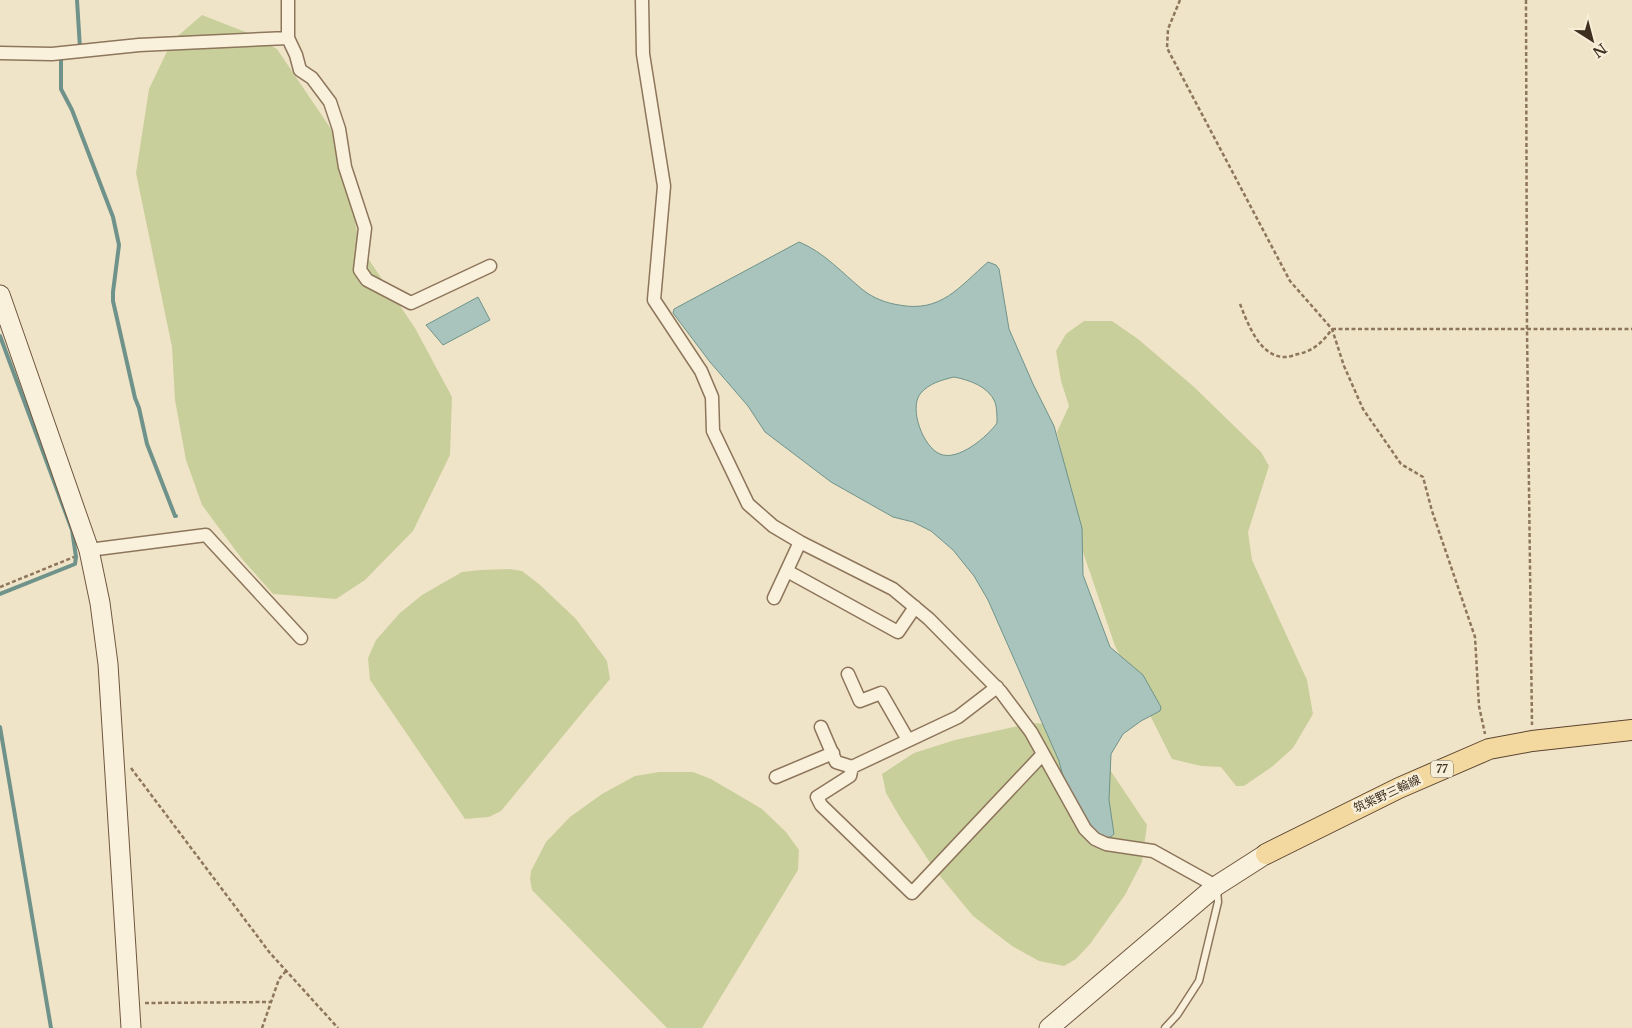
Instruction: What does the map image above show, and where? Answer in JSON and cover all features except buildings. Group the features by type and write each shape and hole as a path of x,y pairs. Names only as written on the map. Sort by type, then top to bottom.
{"main road":[{"name":"筑紫野三輪線","path":"1266,854 1400,788 1489,749 1532,741 1632,730"}],"street":[{"path":"288,0 288,38 296,55 300,70 312,78 330,102 336,120 345,166 365,228 360,270 367,280 411,303 490,266"},
{"path":"642,0 643,54 664,186 654,300 701,371 712,397 713,430 748,504 773,526 800,542 893,589 929,619 997,687 1031,732 1085,829 1096,839 1106,844 1153,852 1216,886"},
{"path":"0,53 52,54 139,45 288,38"},
{"path":"0,295 89,550 100,603 108,664 132,1028"},
{"path":"89,550 206,535 302,638"},
{"path":"774,598 800,542"},
{"path":"787,571 898,632 915,607"},
{"path":"848,674 860,701 881,693 908,740"},
{"path":"821,727 836,762 852,767 958,717 997,687"},
{"path":"776,777 832,753"},
{"path":"852,767 850,776 817,797 821,805 912,893 1043,754"},
{"path":"1049,1028 1216,886 1266,854"}],"lane":[{"path":"1165,1028 1199,981 1218,902 1216,886"}],"path":[{"path":"1180,0 1168,29 1167,48 1290,281 1332,329 1344,366 1363,409 1401,464 1423,477 1432,511 1475,637 1479,706 1489,749"},
{"path":"1526,0 1527,330 1532,741"},
{"path":"1240,304 1247,322 1260,343 1271,354 1286,357 1308,352 1324,340 1332,329"},
{"path":"1332,329 1632,329"},
{"path":"0,587 89,550"},
{"path":"130,768 270,953 338,1028"},
{"path":"262,1028 279,979 286,971"},
{"path":"130,1004 271,1002"}],"green space":[{"path":"202,15 248,33 277,49 331,129 346,162 359,245 415,328 452,397 450,455 413,531 365,580 336,599 273,594 242,559 202,505 186,460 175,400 172,347 136,173 149,89 172,41"},
{"path":"1084,321 1112,321 1138,339 1193,386 1261,452 1269,466 1248,532 1252,560 1307,680 1313,714 1293,748 1273,766 1244,786 1236,786 1221,767 1201,766 1172,759 1115,646 1083,552 1057,432 1069,406 1061,381 1056,351 1066,334"},
{"path":"510,569 522,571 539,584 576,619 607,661 610,679 501,811 489,817 465,819 370,680 368,658 376,640 400,613 422,595 462,572"},
{"path":"1031,723 1071,725 1102,758 1147,825 1142,862 1125,895 1090,944 1076,959 1064,966 1039,961 1012,946 973,916 935,870 901,819 886,793 882,774 914,753 955,740"},
{"path":"659,772 693,772 711,779 762,809 786,832 799,850 798,870 702,1028 667,1028 532,890 530,879 531,871 546,842 570,817 602,794 635,776"}],"water":[{"path":"799,242 825,257 867,293 880,300 899,305 927,305 938,302 958,289 988,262 996,265 999,269 1009,329 1054,426 1082,528 1083,575 1110,647 1143,675 1161,707 1160,711 1141,721 1123,734 1111,754 1109,800 1114,834 1108,837 1100,835 1093,829 1079,809 1064,779 1059,761 988,600 974,576 953,550 931,531 913,522 893,517 831,482 765,432 748,406 710,362 673,313 674,309","holes":["954,377 972,382 992,396 996,407 997,423 980,441 964,451 947,455 940,454 928,444 923,436 916,409 917,401 924,390 940,381"]},
{"path":"478,297 490,320 443,345 426,325"}],"waterway":[{"path":"77,0 80,48 78,49"},
{"path":"61,56 61,89 72,110 113,217 119,245 113,301 147,444 176,516"},
{"path":"0,336 72,530 76,557 75,564 0,594"},
{"path":"0,727 51,1028"}]}
